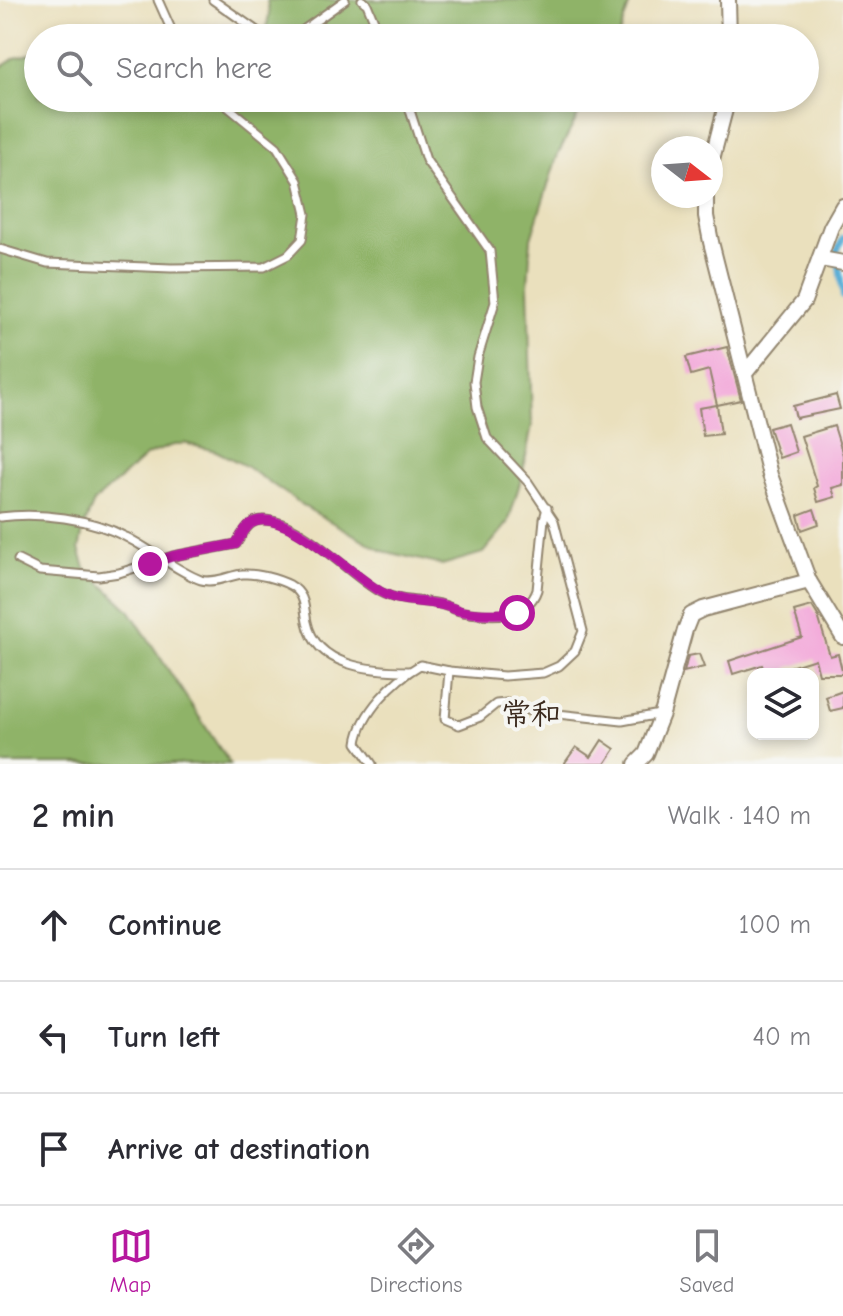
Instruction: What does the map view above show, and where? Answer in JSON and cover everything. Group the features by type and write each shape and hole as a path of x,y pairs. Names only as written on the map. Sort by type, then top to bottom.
{"street":[{"path":"728,0 729,24"},
{"path":"718,136 724,112"},
{"path":"746,372 804,301 823,260 831,227 843,206"},
{"path":"706,208 711,242 770,475 809,581 843,637"},
{"path":"823,260 843,263"},
{"path":"636,764 646,754 662,714 691,615 703,609 809,581"}],"lane":[{"path":"158,0 169,24"},
{"path":"213,0 247,24"},
{"path":"312,24 345,0"},
{"path":"362,0 367,4 375,24"},
{"path":"0,249 47,263 171,268 264,267 288,255 302,240 306,214 298,181 277,147 234,112"},
{"path":"372,764 357,743 359,729 367,713 409,671 420,665 449,671 525,677 543,673 559,666 575,651 583,631 554,521 528,482 487,438 477,407 474,382 478,357 495,302 490,251 426,160 411,112"},
{"path":"18,560 40,571 99,576 119,573 165,559 236,544 249,524 260,520 275,522 321,545 342,565 383,594 402,600 444,605 461,612 517,613 526,609 537,590 547,508"},
{"path":"0,517 57,518 94,525 124,535 202,580 245,573 293,586 304,600 307,625 319,646 343,663 378,671 409,671"},
{"path":"449,671 445,719 459,725 480,717 496,704 507,703 530,711 622,721 662,714"}],"green space":[{"path":"267,0 631,0 623,24 267,24"},
{"path":"24,56 24,112 580,112 558,154 531,238 528,285 532,425 522,476 508,523 483,553 442,565 383,551 310,510 244,465 216,451 184,443 147,455 94,502 79,549 85,568 129,610 230,764 0,764 0,68"}],"building":[{"path":"727,347 741,400 717,405 709,370 691,375 686,357"},
{"path":"836,395 840,409 796,418 793,406"},
{"path":"717,405 721,434 703,436 699,408"},
{"path":"787,423 796,452 779,458 769,428"},
{"path":"834,426 843,455 843,485 832,488 835,497 818,502 814,488 817,486 801,436"},
{"path":"814,509 819,524 802,530 798,515"},
{"path":"812,606 830,656 838,654 843,674 819,674 815,659 787,668 763,668 762,665 733,674 729,661 802,637 794,611"},
{"path":"699,654 704,667 684,672 688,656"},
{"path":"843,691 843,708 830,711 826,697"},
{"path":"602,740 615,749 605,764 564,764 576,747 591,757"}],"waterway":[{"path":"843,238 837,251 843,297"}],"district":[{"name":"常和","path":"531,714"}],"route":[{"path":"150,564 173,556 236,544 249,524 260,520 275,522 321,545 342,565 383,594 402,600 444,605 461,612 517,613"}]}
